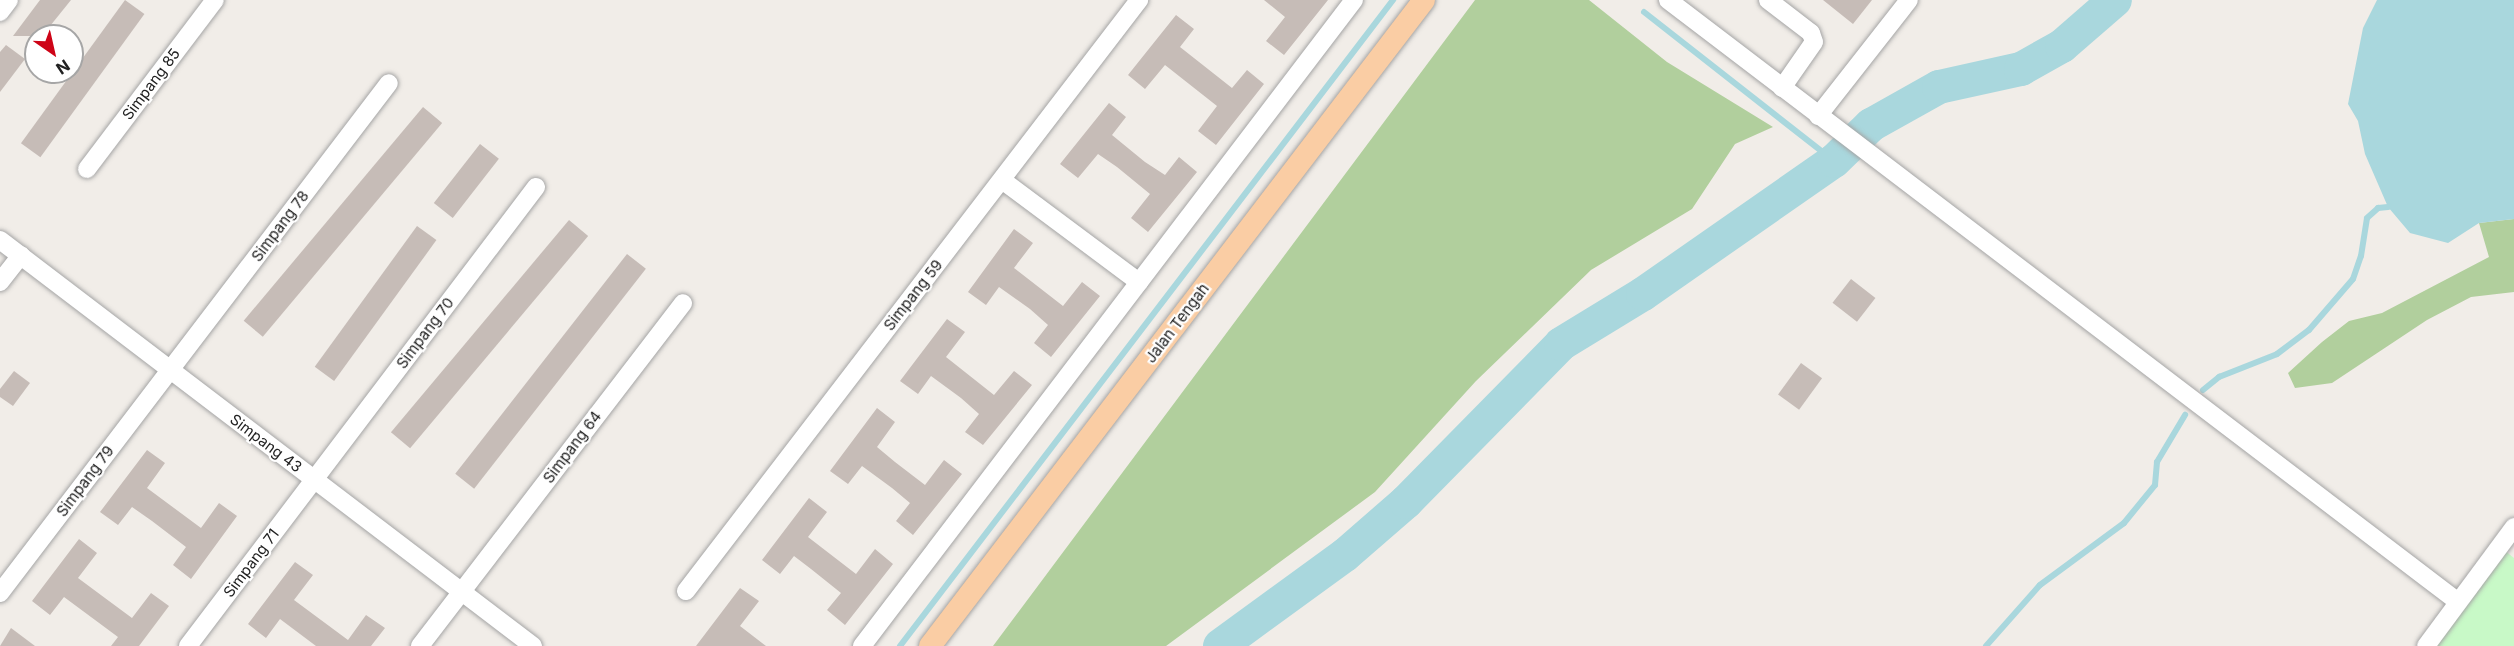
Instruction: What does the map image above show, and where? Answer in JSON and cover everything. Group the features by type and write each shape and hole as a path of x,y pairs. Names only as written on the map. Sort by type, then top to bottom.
{"main road":[{"name":"Jalan Tengah","path":"930,646 1424,0"}],"street":[{"path":"0,12 9,0"},
{"name":"Simpang 85","path":"87,169 215,0"},
{"name":"Simpang 59","path":"686,591 1139,0"},
{"path":"862,646 1354,0"},
{"path":"1668,0 2457,601"},
{"path":"1768,0 1811,33 1814,42 1782,88"},
{"path":"1818,116 1909,0"},
{"name":"Simpang 78","path":"171,370 389,83"},
{"path":"1002,180 1139,282"},
{"name":"Simpang 70","path":"314,479 536,187"},
{"name":"Simpang 43","path":"0,240 533,646"},
{"path":"0,282 21,255"},
{"name":"Simpang 64","path":"420,646 683,303"},
{"name":"Simpang 79","path":"0,593 171,370"},
{"name":"Simpang 71","path":"188,646 314,479"},
{"path":"2426,646 2457,601 2514,527"}],"green space":[{"path":"1475,0 1589,0 1667,62 1773,127 1735,144 1692,209 1591,270 1476,381 1375,492 1166,646 993,646"},
{"path":"2514,219 2514,292 2471,297 2427,320 2332,383 2295,388 2288,373 2349,321 2382,313 2489,257 2479,223"},
{"path":"2499,546 2514,558 2514,646 2426,646"}],"water":[{"path":"2377,0 2514,0 2514,219 2479,223 2448,243 2410,233 2388,207 2365,154 2358,121 2348,104 2363,28"}],"building":[{"path":"40,0 71,0 52,24 24,24 24,36 13,36"},
{"path":"125,0 144,14 40,157 21,143 64,84 84,84 84,56"},
{"path":"1264,0 1328,0 1284,55 1266,41 1285,17"},
{"path":"1823,0 1872,0 1853,24"},
{"path":"1176,15 1194,29 1180,47 1232,88 1247,70 1264,84 1216,145 1198,131 1217,106 1165,65 1145,89 1128,75"},
{"path":"6,45 24,60 0,92 0,52"},
{"path":"1109,103 1126,117 1112,135 1145,162 1165,175 1179,157 1197,172 1148,232 1131,218 1150,194 1117,167 1098,154 1078,178 1060,164"},
{"path":"423,107 442,123 263,337 244,321"},
{"path":"480,144 499,159 453,218 434,203"},
{"path":"569,220 588,236 410,448 391,432"},
{"path":"417,226 436,240 334,381 315,367"},
{"path":"1014,229 1033,243 1014,268 1063,306 1082,282 1100,296 1051,357 1034,343 1048,325 1030,309 999,287 986,305 968,292"},
{"path":"627,254 646,269 474,489 455,474"},
{"path":"1851,279 1875,298 1857,322 1833,303"},
{"path":"947,319 965,332 946,357 994,395 1014,371 1032,385 983,445 965,432 979,414 961,398 931,376 918,394 900,381"},
{"path":"1801,363 1822,378 1799,410 1778,395"},
{"path":"14,371 30,383 13,406 0,397 0,389"},
{"path":"877,408 895,422 877,447 895,462 925,485 944,460 962,474 913,535 896,521 910,503 892,488 862,466 848,484 830,471"},
{"path":"147,450 165,463 147,488 201,528 219,503 237,516 191,579 173,565 186,547 152,521 132,507 118,525 100,512"},
{"path":"809,498 827,512 808,537 856,574 875,549 893,564 845,625 827,610 841,593 811,569 794,556 780,574 762,560"},
{"path":"79,539 97,553 78,578 132,618 151,593 169,606 139,646 111,646 118,637 64,597 50,615 32,601"},
{"path":"295,562 313,575 294,600 348,640 366,615 385,628 371,646 316,646 280,619 266,638 248,624"},
{"path":"740,588 759,601 740,626 766,646 696,646"},
{"path":"11,628 35,646 0,646"}],"waterway":[{"path":"900,646 1393,0"},
{"path":"1220,646 1345,555 1406,502 1561,344 1643,294 1834,161 1871,125 1939,87 2021,69 2062,46 2115,0"},
{"path":"1644,12 1834,161"},
{"path":"2203,390 2219,377 2277,354 2309,330 2353,279 2361,256 2367,218 2378,208 2388,207"},
{"path":"1986,646 2040,585 2124,523 2155,485 2157,462 2185,415"}]}
